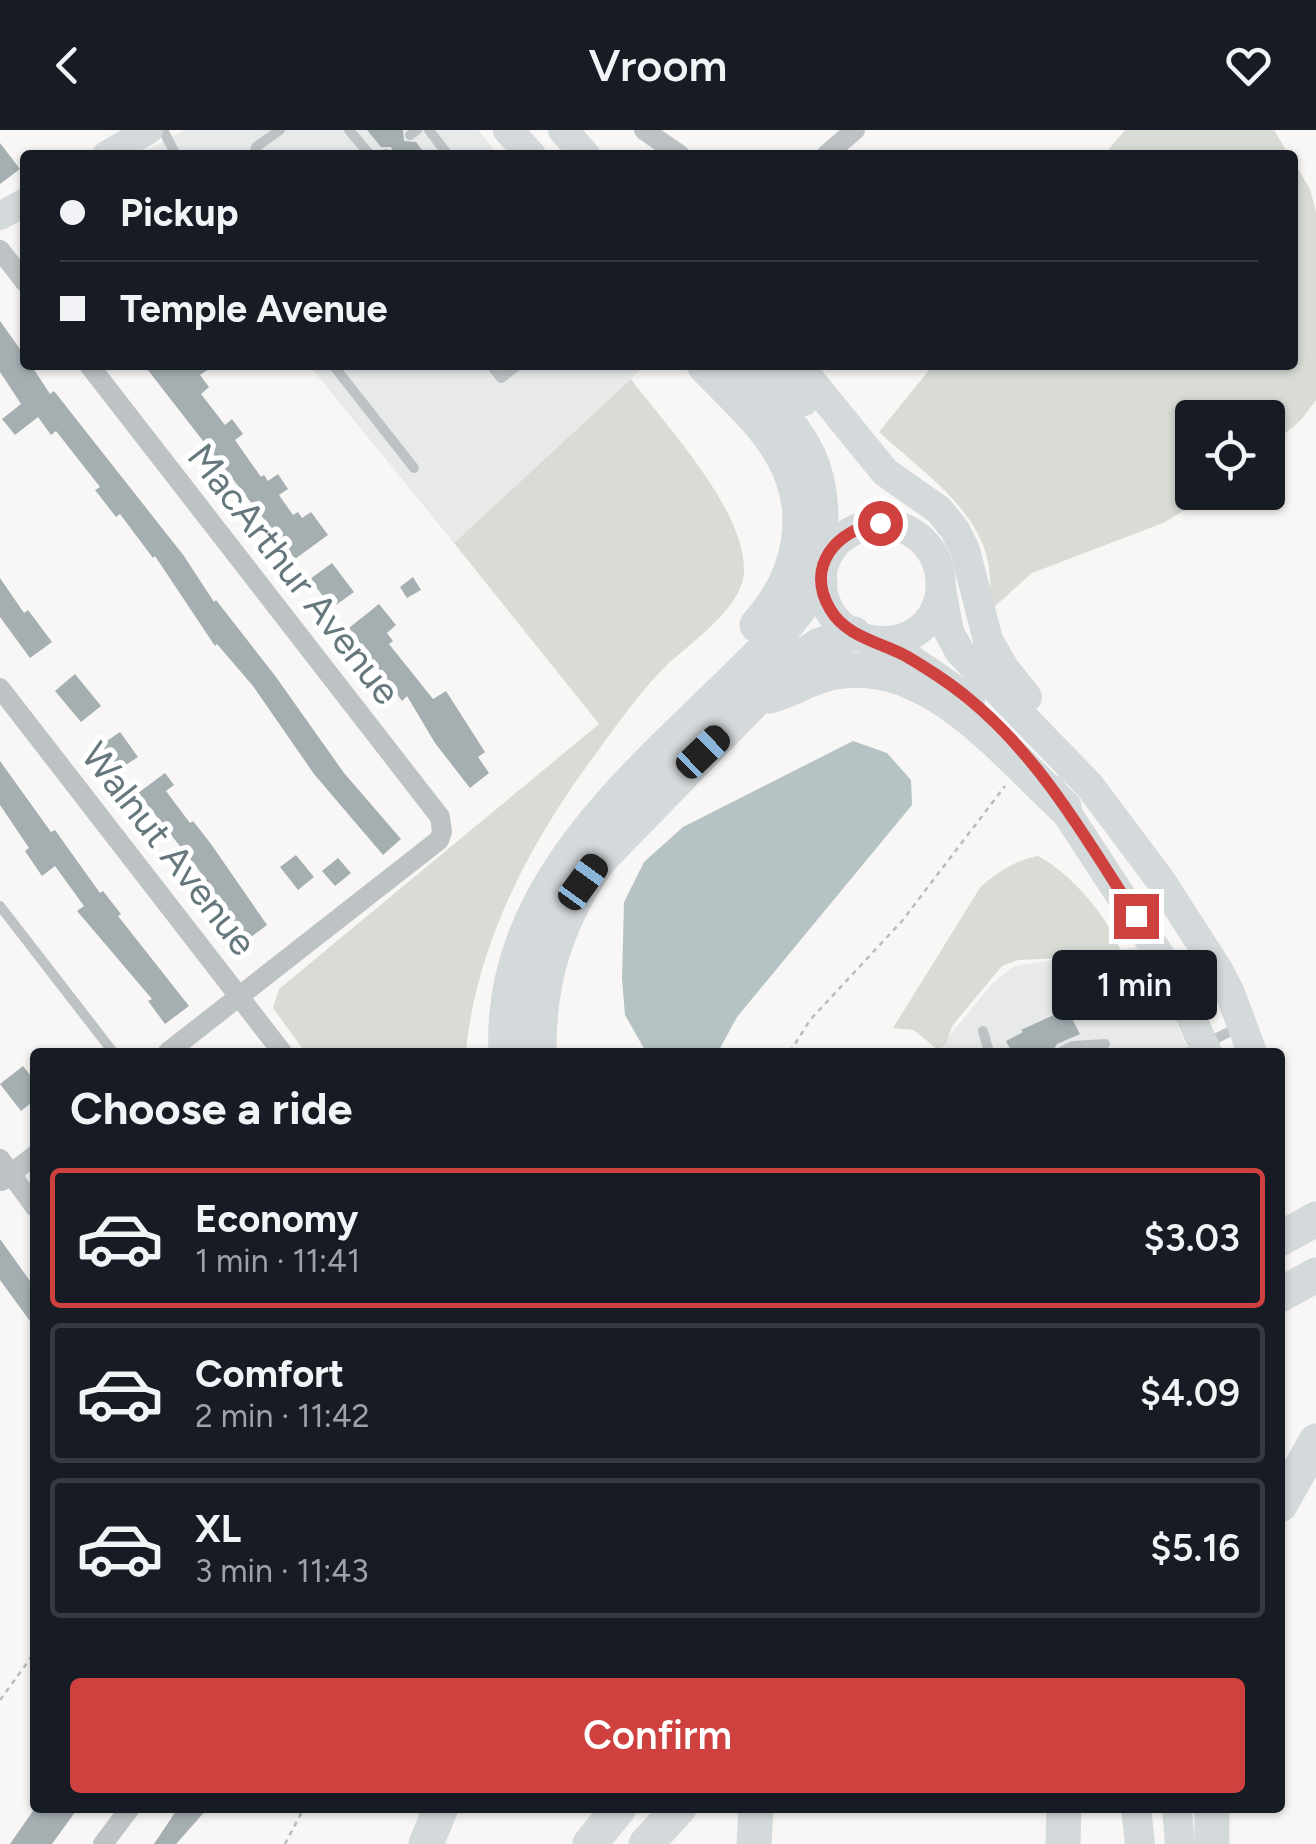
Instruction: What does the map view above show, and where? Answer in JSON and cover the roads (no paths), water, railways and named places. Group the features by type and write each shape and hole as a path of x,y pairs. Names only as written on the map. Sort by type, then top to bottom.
{"highway":[{"path":"690,722 705,683 763,618 786,585 796,559 801,526 796,489 782,455 709,370"},
{"path":"506,1048 510,976 531,923 577,844 690,722 767,647 820,577"},
{"path":"539,1048 541,996 547,966 556,937 583,882 632,824 803,654 864,637"},
{"path":"755,700 838,671 896,674 928,688 953,706 1020,766 1077,796"},
{"path":"517,1048 518,999 531,923"},
{"path":"1285,1496 1316,1441"},
{"path":"426,1844 439,1813"},
{"path":"590,1844 615,1813"},
{"path":"646,1844 674,1813"},
{"path":"754,1844 756,1813"},
{"path":"1062,1844 1064,1813"},
{"path":"1078,1844 1080,1813"},
{"path":"1212,1813 1212,1844"}],"main road":[{"path":"508,130 526,150"},
{"path":"564,130 581,150"},
{"path":"743,370 786,418 818,470 825,506 820,577 831,612 864,637 910,658 971,700 1028,759 1077,796"},
{"path":"776,370 862,478 926,543 939,564 948,626 956,646 1077,796 1186,916 1217,968 1247,1039"},
{"path":"802,370 885,472 939,510 955,530 995,654 1077,796 1168,968 1199,1048"},
{"path":"820,577 832,548 841,538 866,525 893,524 926,543"},
{"path":"864,637 903,638 922,627 935,610 941,589"},
{"path":"1137,1813 1140,1844"},
{"path":"1177,1813 1180,1844"}],"street":[{"path":"115,150 149,130"},
{"path":"644,130 673,150"},
{"path":"832,150 855,130"},
{"path":"0,250 20,276"},
{"name":"MacArthur Avenue","path":"93,370 440,816 443,825 438,840 239,997"},
{"name":"Walnut Avenue","path":"0,688 279,1048"},
{"path":"173,1048 239,997"},
{"path":"30,1158 4,1172 30,1201"},
{"path":"103,1844 126,1813"}],"lane":[{"path":"255,150 280,130"},
{"path":"353,135 368,131"},
{"path":"337,370 414,468"},
{"path":"0,906 110,1048"},
{"path":"983,1031 989,1048"},
{"path":"1209,1048 1247,1039"},
{"path":"1069,1048 1104,1044"}]}
